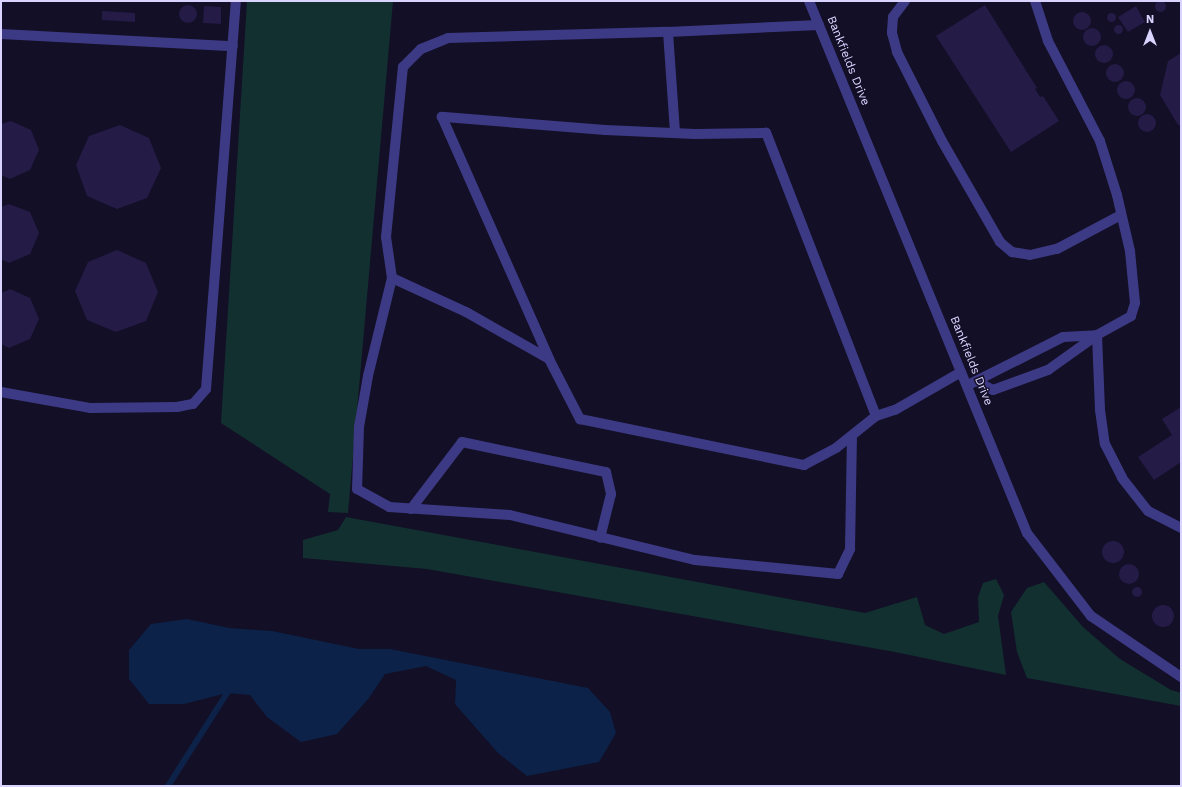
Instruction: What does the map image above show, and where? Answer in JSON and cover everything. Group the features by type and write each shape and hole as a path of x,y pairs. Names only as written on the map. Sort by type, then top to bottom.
{"street":[{"path":"1,392 90,408 178,407 193,404 206,389 236,1"},
{"name":"Bankfields Drive","path":"809,1 1027,533 1091,616 1181,677"},
{"path":"905,1 893,17 892,33 897,52 942,140 1000,242 1012,252 1030,255 1057,249 1121,215"},
{"path":"976,381 993,390 1048,370 1097,336 1131,316 1135,303 1133,272 1121,215 1100,141 1048,41 1035,1"},
{"path":"819,25 668,32 448,38 420,49 403,67 386,237 392,278 368,376 360,420 357,489 389,507 510,515 695,560 838,574 850,549 852,436"},
{"path":"668,32 675,133"},
{"path":"1,34 233,46"},
{"path":"876,416 766,133 675,133 442,117 549,359 580,419 804,465 836,448 876,416 895,410 961,372"},
{"path":"392,278 466,312 549,359"},
{"path":"967,386 1063,337 1097,336"},
{"path":"1097,336 1098,390 1105,444 1122,478 1148,510 1181,528"},
{"path":"411,508 462,442 606,472 611,494 600,538"}],"green space":[{"path":"247,1 393,1 348,513 328,512 330,494 221,423"},
{"path":"346,517 865,613 917,597 925,625 944,634 979,622 978,597 983,583 996,579 1004,595 998,616 1006,675 895,652 427,569 303,558 303,540 338,530"},
{"path":"1044,582 1083,627 1120,659 1171,690 1181,693 1181,706 1027,678 1017,652 1011,612 1027,588"}],"water":[{"path":"187,619 229,628 272,631 359,649 390,649 588,688 610,712 616,733 599,762 527,776 498,753 455,704 456,680 426,666 385,674 369,698 337,734 301,742 267,717 250,695 227,693 184,704 149,704 129,679 129,650 151,624"}],"building":[{"path":"1158,1 1162,1 1164,2 1164,10 1158,11 1155,8 1155,4"},
{"path":"188,5 194,8 197,14 194,20 188,23 182,20 179,14 182,8"},
{"path":"985,5 1037,88 1035,89 1040,97 1043,96 1059,121 1011,152 936,36"},
{"path":"204,6 221,7 221,24 203,23"},
{"path":"1136,6 1145,22 1128,32 1118,17"},
{"path":"102,11 135,13 135,22 102,20"},
{"path":"1082,12 1088,15 1091,21 1088,27 1082,30 1076,27 1073,21 1076,15"},
{"path":"1111,12 1116,17 1111,22 1106,17"},
{"path":"1118,24 1123,29 1118,34 1113,29"},
{"path":"1092,28 1098,31 1101,37 1098,43 1092,46 1086,43 1083,37 1086,31"},
{"path":"1104,45 1110,48 1113,54 1110,60 1104,63 1098,60 1095,54 1098,48"},
{"path":"1181,53 1181,125 1178,125 1160,95 1168,61"},
{"path":"1115,64 1121,67 1124,73 1121,79 1115,82 1109,79 1106,73 1109,67"},
{"path":"1126,81 1132,84 1135,90 1132,96 1126,99 1120,96 1117,90 1120,84"},
{"path":"1137,98 1143,101 1146,107 1143,113 1137,116 1131,113 1128,107 1131,101"},
{"path":"1147,114 1153,117 1156,123 1153,129 1147,132 1141,129 1138,123 1141,117"},
{"path":"11,121 31,130 39,150 30,170 10,179 1,175 1,124"},
{"path":"120,125 149,138 161,168 147,198 117,209 87,196 76,165 89,136"},
{"path":"9,204 30,212 39,233 30,254 9,263 1,259 1,207"},
{"path":"117,250 146,263 158,292 146,321 116,332 87,320 75,291 88,262"},
{"path":"10,289 30,298 39,319 30,339 9,348 1,344 1,293"},
{"path":"1181,407 1181,462 1154,480 1138,457 1172,435 1162,419"},
{"path":"1113,541 1117,542 1123,548 1123,556 1117,562 1113,563 1109,562 1103,556 1102,552 1103,548 1109,542"},
{"path":"1129,564 1136,567 1139,574 1136,581 1129,584 1122,581 1119,574 1122,567"},
{"path":"1135,587 1139,587 1141,588 1141,596 1135,597 1132,594 1132,590"},
{"path":"1163,605 1171,608 1174,616 1171,624 1163,627 1155,624 1152,616 1155,608"}],"waterway":[{"path":"168,786 227,693"}]}
